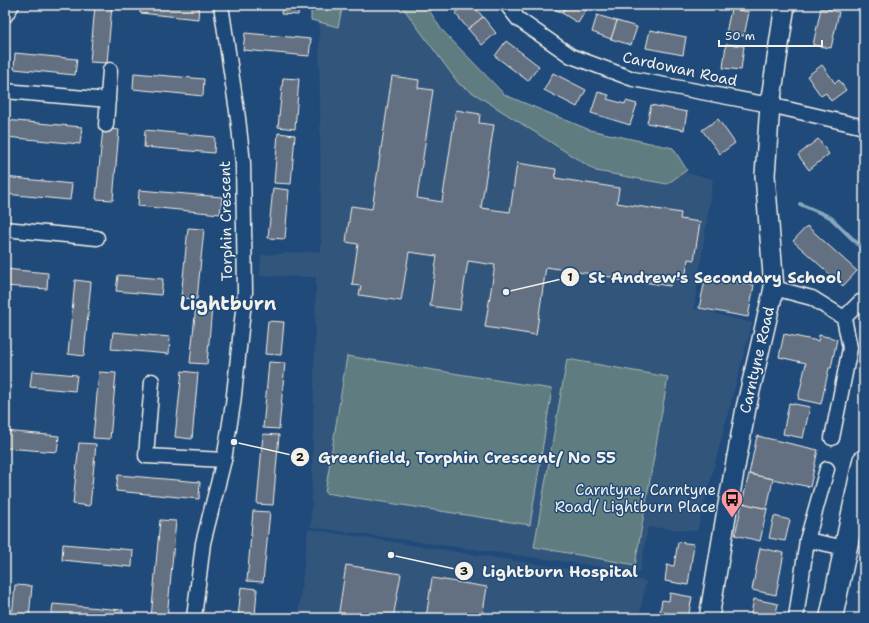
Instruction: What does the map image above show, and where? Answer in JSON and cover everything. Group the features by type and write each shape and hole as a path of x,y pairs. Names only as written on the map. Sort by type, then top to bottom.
{"main road":[{"path":"830,618 855,550 864,461"}],"street":[{"path":"5,16 12,5"},
{"name":"Torphin Crescent","path":"194,618 203,543 224,460 233,404 245,292 243,163 238,118 221,5"},
{"name":"Cardowan Road","path":"507,5 518,19 571,56 633,79 770,105 864,127"},
{"name":"Carntyne Road","path":"710,618 727,510 746,408 774,288 765,175 770,105 785,5"},
{"path":"106,125 110,70"},
{"path":"5,91 108,100"},
{"path":"5,229 97,238"},
{"path":"774,288 812,298 844,318 850,348 832,438"},
{"path":"844,318 860,302"},
{"path":"152,381 146,456 224,460"},
{"path":"796,618 807,540 827,469"},
{"path":"807,540 855,550"}],"shaded area":[{"path":"319,5 415,5 456,70 536,121 660,167 713,179 694,308 752,323 697,531 648,527 640,572 311,527 316,277 260,276 261,255 321,251"},
{"path":"308,529 646,581 639,618 298,618"}],"green space":[{"path":"311,5 343,5 338,27 311,20"},
{"path":"401,5 426,5 441,29 505,95 590,130 673,148 687,170 667,184 596,171 459,84"},
{"path":"347,356 552,389 530,525 325,493"},
{"path":"567,359 668,377 635,565 534,547"}],"building":[{"path":"95,5 112,5 107,63 90,62"},
{"path":"141,5 199,5 198,19 140,13"},
{"path":"282,5 299,5 298,15 281,14"},
{"path":"465,5 473,5 483,17 468,29 455,13"},
{"path":"548,5 567,5 562,13"},
{"path":"567,5 584,5 588,7 578,23 562,13"},
{"path":"821,8 839,12 831,48 813,45"},
{"path":"731,9 749,12 744,36 726,33"},
{"path":"597,15 617,21 611,39 592,32"},
{"path":"483,17 496,33 482,45 468,29"},
{"path":"617,21 637,27 631,45 611,39"},
{"path":"650,30 686,37 683,55 646,48"},
{"path":"245,33 311,39 309,56 243,50"},
{"path":"506,41 539,66 528,81 495,56"},
{"path":"726,44 744,46 741,70 723,68"},
{"path":"15,53 77,59 75,75 14,69"},
{"path":"822,65 835,83 839,80 846,90 831,101 826,93 821,96 807,76"},
{"path":"134,73 204,79 203,96 133,89"},
{"path":"553,73 586,90 577,107 544,90"},
{"path":"392,76 419,80 418,88 433,90 417,198 442,202 456,110 480,114 479,123 494,125 481,208 510,212 517,163 556,169 555,178 619,188 617,203 681,213 680,219 700,222 694,260 688,259 685,280 671,278 670,286 546,267 536,335 485,327 495,265 468,261 460,310 430,306 437,256 409,252 401,301 359,295 361,286 352,285 358,244 346,242 351,206 372,209"},
{"path":"283,78 299,79 295,129 278,127"},
{"path":"598,92 609,95 607,99 625,104 626,101 637,104 630,125 591,113"},
{"path":"651,105 687,112 684,130 647,123"},
{"path":"718,119 735,143 720,154 702,130"},
{"path":"5,120 82,127 80,144 5,137"},
{"path":"103,128 119,130 113,200 96,199"},
{"path":"145,130 215,137 214,153 144,147"},
{"path":"278,133 295,135 291,184 274,183"},
{"path":"818,139 829,154 809,170 798,155"},
{"path":"5,177 72,184 70,200 5,194"},
{"path":"273,188 289,190 285,239 268,238"},
{"path":"139,190 222,197 220,214 138,206"},
{"path":"864,196 864,213 861,212"},
{"path":"807,226 857,271 843,286 793,241"},
{"path":"188,228 204,229 197,299 181,298"},
{"path":"5,269 48,273 47,289 5,286"},
{"path":"118,275 163,279 161,295 116,291"},
{"path":"706,276 754,285 748,317 699,308"},
{"path":"75,280 91,282 84,356 68,354"},
{"path":"196,305 212,307 207,364 190,363"},
{"path":"268,321 284,322 281,355 265,354"},
{"path":"113,332 170,337 169,354 111,349"},
{"path":"784,334 818,341 819,335 837,339 821,404 798,399 806,363 779,357"},
{"path":"269,362 285,363 279,429 263,428"},
{"path":"32,371 77,375 75,391 30,387"},
{"path":"182,371 198,373 192,439 175,437"},
{"path":"99,372 116,373 110,439 93,438"},
{"path":"789,403 810,407 803,438 783,434"},
{"path":"5,431 59,436 57,452 5,448"},
{"path":"263,434 279,435 273,505 257,504"},
{"path":"757,436 818,450 810,487 749,474"},
{"path":"79,443 96,444 90,506 73,504"},
{"path":"749,474 773,479 767,509 742,503"},
{"path":"118,475 200,482 199,499 116,491"},
{"path":"742,503 767,509 760,541 735,535"},
{"path":"253,511 270,512 263,582 247,581"},
{"path":"774,516 790,520 785,541 769,538"},
{"path":"160,520 176,521 167,618 151,618"},
{"path":"678,542 694,544 688,585 665,581 667,565 674,566"},
{"path":"63,544 133,550 132,567 62,560"},
{"path":"760,548 784,553 776,595 752,590"},
{"path":"346,565 401,574 393,618 338,618"},
{"path":"432,578 487,587 482,618 426,618"},
{"path":"15,585 32,586 29,618 12,618"},
{"path":"241,587 257,589 255,618 238,618"},
{"path":"670,593 692,597 688,618 666,618 667,613 660,611 662,600 669,601"},
{"path":"754,599 778,604 775,618 750,618"},
{"path":"53,604 123,610 122,618 51,618"}],"waterway":[{"path":"800,204 830,217 864,250"}],"place":[{"name":"St Andrew's Secondary School","path":"506,292"},
{"name":"Greenfield, Torphin Crescent/ No 55","path":"234,442"},
{"name":"Carntyne, Carntyne Road/ Lightburn Place","path":"732,518"},
{"name":"Lightburn Hospital","path":"391,555"}],"district":[{"name":"Lightburn","path":"228,303"}]}
